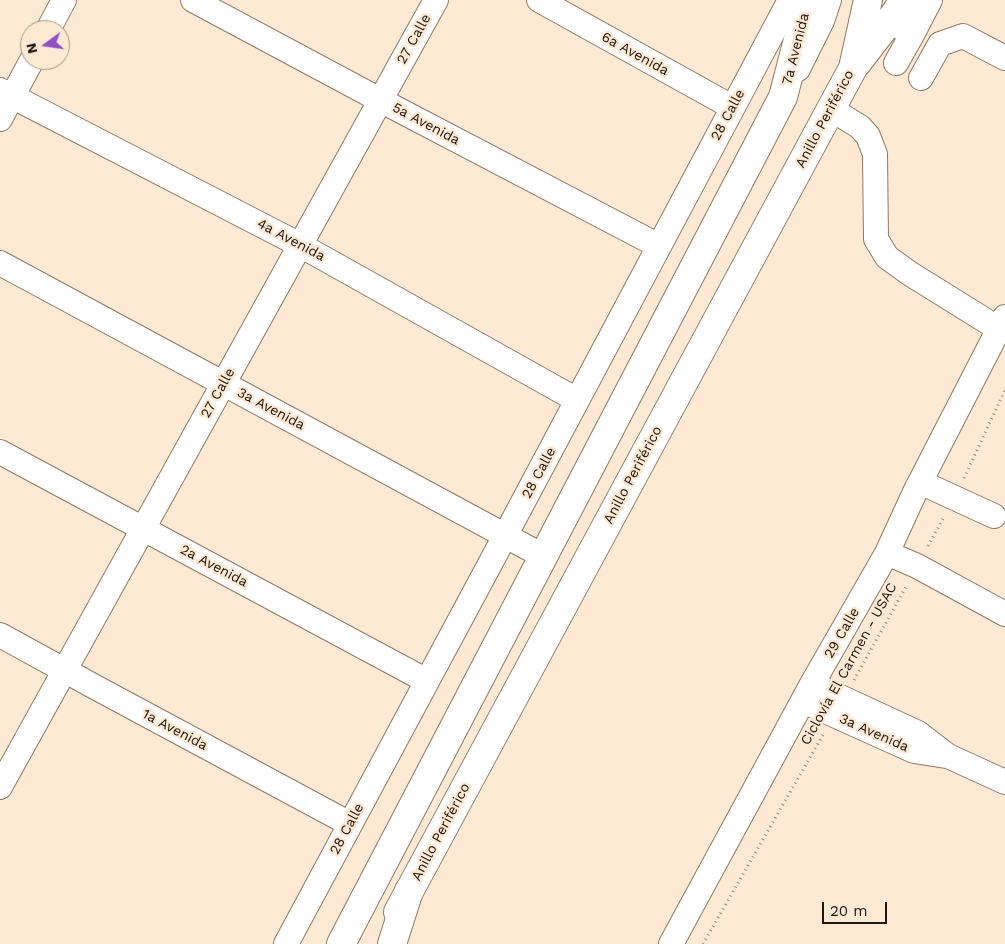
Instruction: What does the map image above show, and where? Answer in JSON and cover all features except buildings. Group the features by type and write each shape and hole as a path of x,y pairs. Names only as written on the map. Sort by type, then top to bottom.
{"main road":[{"name":"7a Avenida","path":"784,97 807,0"},
{"name":"Anillo Periférico","path":"381,944 853,68 868,0"},
{"path":"853,68 900,28 904,0"},
{"path":"340,944 784,97"},
{"path":"392,944 409,891"}],"street":[{"path":"53,20 64,0"},
{"name":"5a Avenida","path":"193,0 659,246"},
{"name":"27 Calle","path":"0,787 436,0"},
{"name":"6a Avenida","path":"538,0 732,107"},
{"name":"28 Calle","path":"286,944 790,0"},
{"path":"784,97 822,21 829,0"},
{"path":"896,63 900,28 930,0"},
{"path":"921,78 940,44 963,36 1005,58"},
{"path":"0,119 6,93 24,70"},
{"name":"4a Avenida","path":"6,93 300,245 577,400"},
{"path":"831,109 860,127 868,136 875,154 876,238 886,257 909,273 1002,323"},
{"name":"3a Avenida","path":"0,263 543,556"},
{"name":"29 Calle","path":"671,944 808,692 888,553 920,482 1002,323"},
{"name":"2a Avenida","path":"0,452 427,681"},
{"path":"920,482 994,516"},
{"path":"888,553 917,566 1005,614"},
{"name":"1a Avenida","path":"0,635 350,824"},
{"name":"3a Avenida","path":"808,692 839,707 914,752 948,756 1005,782"}],"path":[{"name":"Ciclovía El Carmen - USAC","path":"703,944 839,707 955,498 1005,390"}]}
